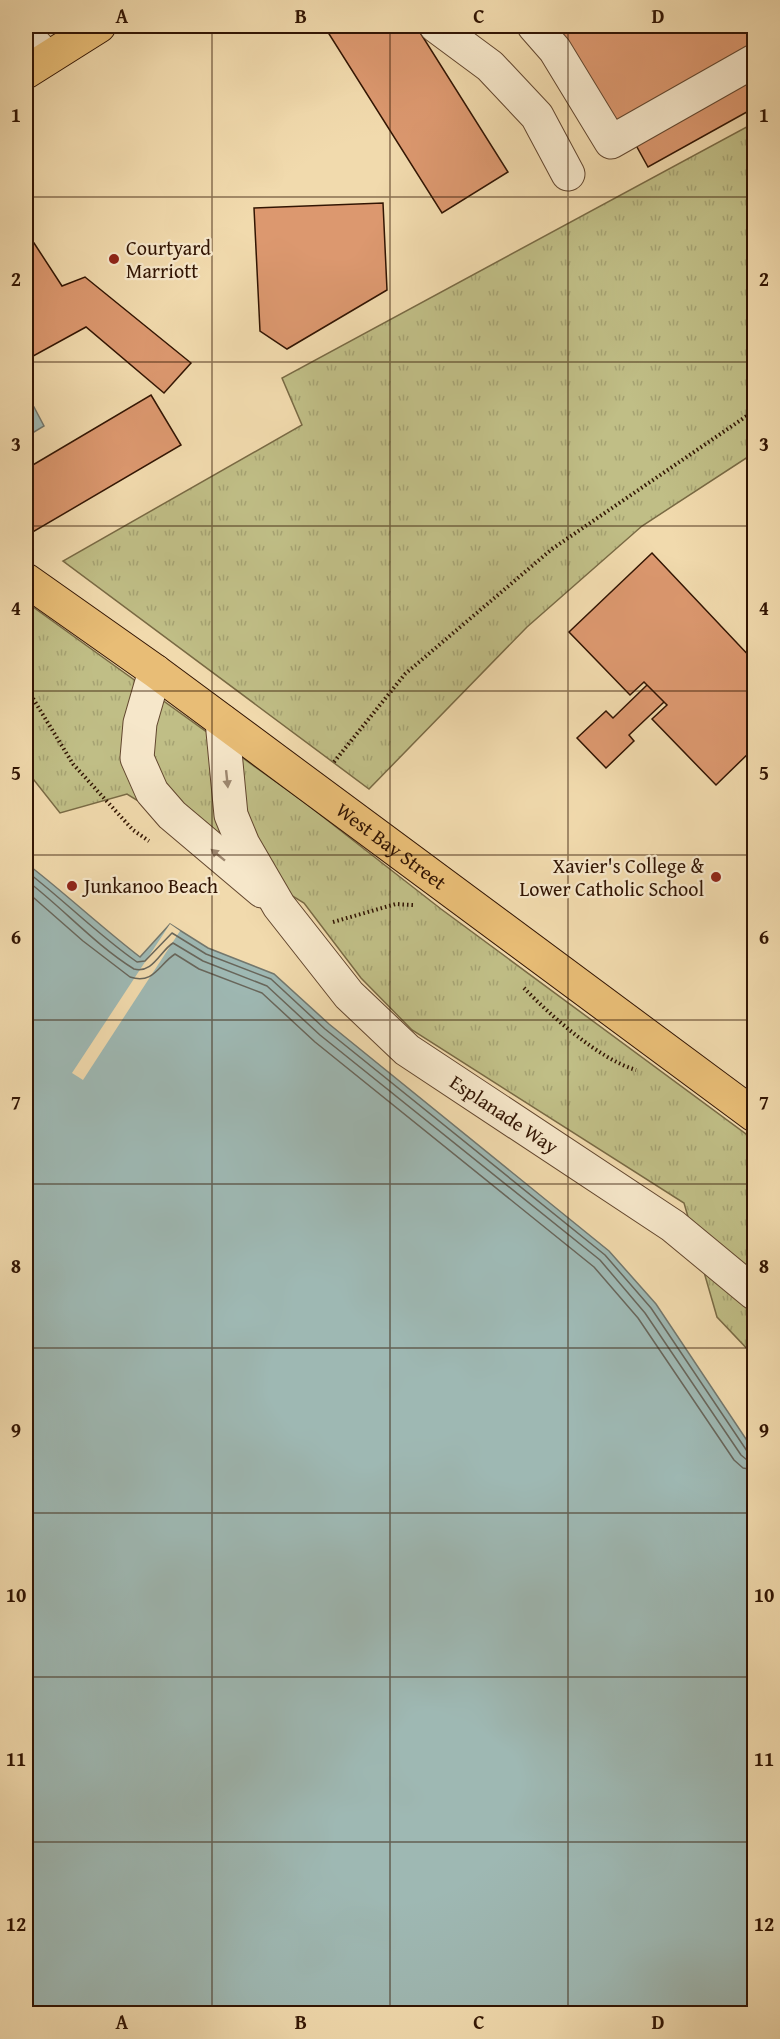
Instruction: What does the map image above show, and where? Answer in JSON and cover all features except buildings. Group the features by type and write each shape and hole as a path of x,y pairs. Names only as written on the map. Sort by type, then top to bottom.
{"main road":[{"path":"33,55 99,26"},
{"name":"West Bay Street","path":"26,580 155,671 754,1113"}],"street":[{"path":"436,26 490,66 537,116 568,174"},
{"path":"534,26 555,50 611,142 754,62"},
{"name":"Esplanade Way","path":"155,671 140,723 137,758 152,792 187,829 279,906"},
{"name":"Esplanade Way","path":"222,721 231,815 243,844 279,906 349,995 407,1050 673,1226 754,1293"}],"path":[{"path":"313,788 405,674 552,549 754,411"},
{"path":"26,687 73,764 133,830 153,844"},
{"path":"299,931 396,904 410,904 419,907"},
{"path":"516,981 554,1018 616,1062 644,1073"}],"green space":[{"path":"754,123 754,453 642,526 527,627 369,789 63,561 302,425 282,378"},
{"path":"26,602 304,802 441,909 754,1140 754,1356 717,1317 684,1203 412,1030 361,978 304,903 127,794 60,813 26,770"}],"water":[{"path":"34,407 44,426 26,437 26,412"},
{"path":"26,863 140,957 170,924 208,948 274,974 329,1024 609,1251 656,1304 754,1451 754,2013 26,2013"}],"pier":[{"path":"170,924 180,931 83,1080 72,1073"}],"place":[{"name":"Courtyard Marriott","path":"114,259"},
{"name":"Xavier's College & Lower Catholic School","path":"716,877"},
{"name":"Junkanoo Beach","path":"72,886"}]}
